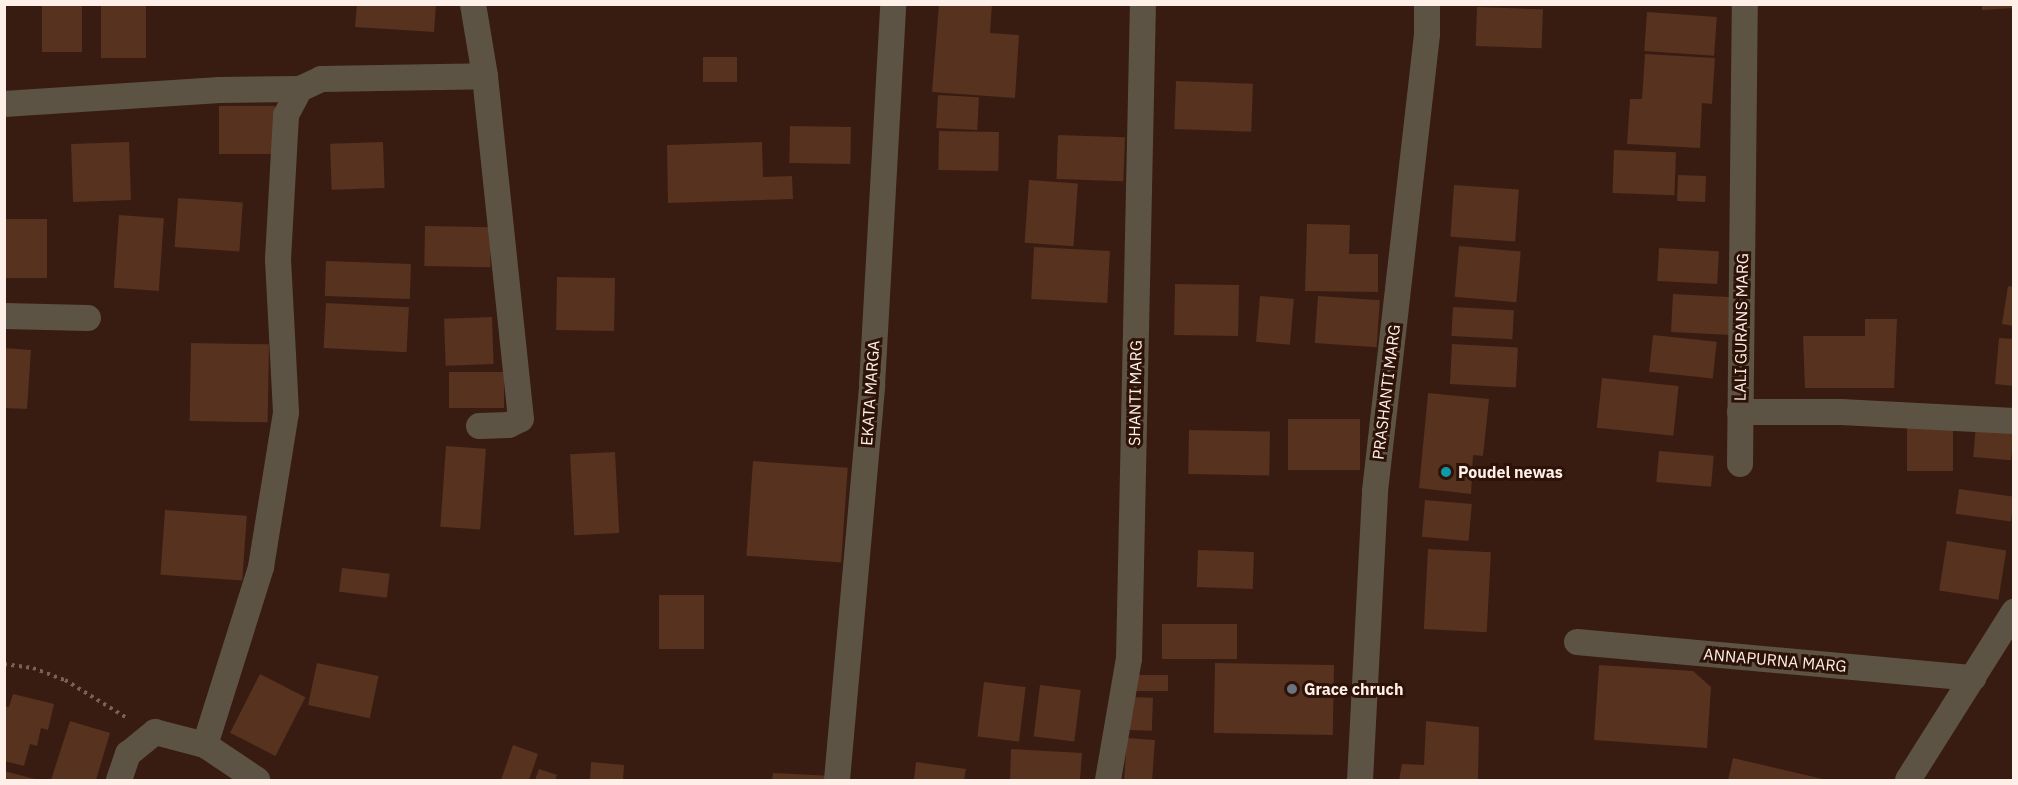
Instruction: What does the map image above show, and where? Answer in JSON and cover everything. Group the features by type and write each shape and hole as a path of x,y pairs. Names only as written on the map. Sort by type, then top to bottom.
{"street":[{"path":"473,4 485,75 520,419 509,425 479,426"},
{"name":"EKATA MARGA","path":"837,780 872,385 893,4"},
{"name":"SHANTI MARG","path":"1108,780 1129,659 1143,4"},
{"name":"PRASHANTI MARG","path":"1360,780 1375,491 1427,34 1427,4"},
{"name":"LALI GURANS MARG","path":"1745,4 1740,412 1852,413 2013,421"},
{"path":"4,105 220,90 300,89 321,79 485,75"},
{"path":"205,745 261,567 286,412 279,259 286,115 300,89"},
{"path":"4,316 88,318"},
{"path":"1740,412 1740,464"},
{"path":"1908,780 2013,612"},
{"name":"ANNAPURNA MARG","path":"1577,642 1973,678"},
{"path":"119,780 128,754 155,732 205,745 257,780"}],"path":[{"path":"4,664 33,668 65,680 155,732"}],"building":[{"path":"42,4 82,4 82,52 42,52"},
{"path":"101,4 146,4 146,58 101,58"},
{"path":"357,4 436,4 434,32 355,27"},
{"path":"939,4 992,4 990,33 1019,35 1015,98 932,92"},
{"path":"1982,4 2014,4 2014,8 1982,10"},
{"path":"1477,7 1543,9 1542,48 1476,46"},
{"path":"1647,12 1717,17 1714,56 1644,51"},
{"path":"1645,54 1715,58 1712,104 1702,103 1700,148 1627,144 1630,99 1642,99"},
{"path":"703,57 737,57 737,82 703,82"},
{"path":"1176,81 1253,84 1251,132 1174,129"},
{"path":"938,95 979,97 977,130 936,128"},
{"path":"219,106 275,106 275,154 219,154"},
{"path":"790,126 851,127 850,164 789,163"},
{"path":"939,131 999,132 998,171 938,170"},
{"path":"1058,135 1125,137 1123,181 1056,179"},
{"path":"129,142 131,200 73,202 71,144"},
{"path":"383,142 385,188 332,190 330,144"},
{"path":"762,142 763,177 792,176 793,199 668,203 667,145"},
{"path":"1614,150 1676,152 1674,195 1612,193"},
{"path":"1678,175 1706,176 1705,202 1677,201"},
{"path":"1029,180 1078,183 1073,246 1025,243"},
{"path":"1454,185 1519,190 1515,241 1450,237"},
{"path":"178,198 243,203 239,251 175,247"},
{"path":"119,215 164,218 159,291 114,288"},
{"path":"4,219 47,219 47,278 4,278"},
{"path":"1307,224 1350,225 1349,254 1378,254 1378,292 1305,291"},
{"path":"425,226 491,227 490,267 424,266"},
{"path":"1459,246 1521,251 1516,302 1455,297"},
{"path":"1034,247 1110,251 1107,303 1031,299"},
{"path":"1659,248 1719,251 1717,284 1657,281"},
{"path":"326,261 411,264 410,299 325,296"},
{"path":"557,277 615,278 614,331 556,330"},
{"path":"1175,284 1239,285 1238,336 1174,335"},
{"path":"2008,286 2014,287 2014,326 2002,324"},
{"path":"1673,294 1733,297 1731,335 1671,332"},
{"path":"1260,296 1294,299 1290,345 1256,342"},
{"path":"1318,296 1380,300 1377,347 1315,343"},
{"path":"326,303 409,307 407,352 324,348"},
{"path":"1453,307 1514,310 1512,339 1451,336"},
{"path":"492,317 494,364 446,366 444,319"},
{"path":"1865,319 1897,319 1894,388 1805,388 1803,336 1865,336"},
{"path":"1653,335 1717,342 1713,378 1649,372"},
{"path":"1999,338 2014,339 2014,386 1995,384"},
{"path":"191,343 269,344 268,422 190,421"},
{"path":"1452,344 1518,347 1516,387 1450,384"},
{"path":"4,348 31,350 27,409 4,408"},
{"path":"449,372 504,372 504,408 449,408"},
{"path":"1602,378 1679,386 1673,436 1597,428"},
{"path":"1428,393 1489,399 1483,456 1473,455 1471,494 1419,488"},
{"path":"1288,419 1360,419 1360,470 1288,470"},
{"path":"1907,421 1953,421 1953,471 1907,471"},
{"path":"1976,425 2014,428 2011,460 1973,457"},
{"path":"1189,430 1270,431 1269,475 1188,474"},
{"path":"446,446 486,449 480,530 440,527"},
{"path":"1659,451 1714,456 1711,487 1656,482"},
{"path":"615,452 619,533 574,535 570,454"},
{"path":"753,461 848,468 841,562 746,556"},
{"path":"1959,489 2014,497 2011,522 1956,514"},
{"path":"1425,500 1472,504 1469,541 1422,537"},
{"path":"165,510 247,516 242,581 160,575"},
{"path":"1947,541 2006,550 1998,600 1939,590"},
{"path":"1428,549 1491,552 1487,632 1424,629"},
{"path":"1198,550 1254,552 1253,589 1197,587"},
{"path":"342,568 390,574 387,598 339,592"},
{"path":"659,595 704,595 704,649 659,649"},
{"path":"1162,624 1237,624 1237,659 1162,659"},
{"path":"317,663 379,676 370,718 308,705"},
{"path":"1215,663 1334,665 1333,735 1214,733"},
{"path":"1599,665 1693,671 1711,687 1707,748 1594,740"},
{"path":"260,674 305,697 275,756 230,733"},
{"path":"1132,675 1168,675 1168,691 1132,691"},
{"path":"984,682 1026,687 1019,742 977,737"},
{"path":"1040,685 1081,690 1074,742 1034,737"},
{"path":"13,694 54,704 48,730 41,728 37,746 30,744 24,766 4,761 4,706 9,707"},
{"path":"1130,697 1153,698 1152,731 1129,730"},
{"path":"70,721 110,733 96,780 51,780"},
{"path":"1426,721 1479,727 1478,780 1399,780 1402,764 1424,765"},
{"path":"1127,738 1155,740 1152,780 1124,780"},
{"path":"513,745 538,754 529,780 501,780"},
{"path":"1011,749 1082,753 1080,780 1010,780"},
{"path":"1733,758 1827,780 1728,780"},
{"path":"591,762 624,765 623,780 590,780"},
{"path":"916,762 966,769 964,780 914,780"},
{"path":"539,769 557,775 555,780 535,780"},
{"path":"4,771 39,780 4,780"},
{"path":"773,773 834,776 834,780 772,780"}],"place":[{"name":"Poudel newas","path":"1446,472"},
{"name":"Grace chruch","path":"1292,689"}]}
